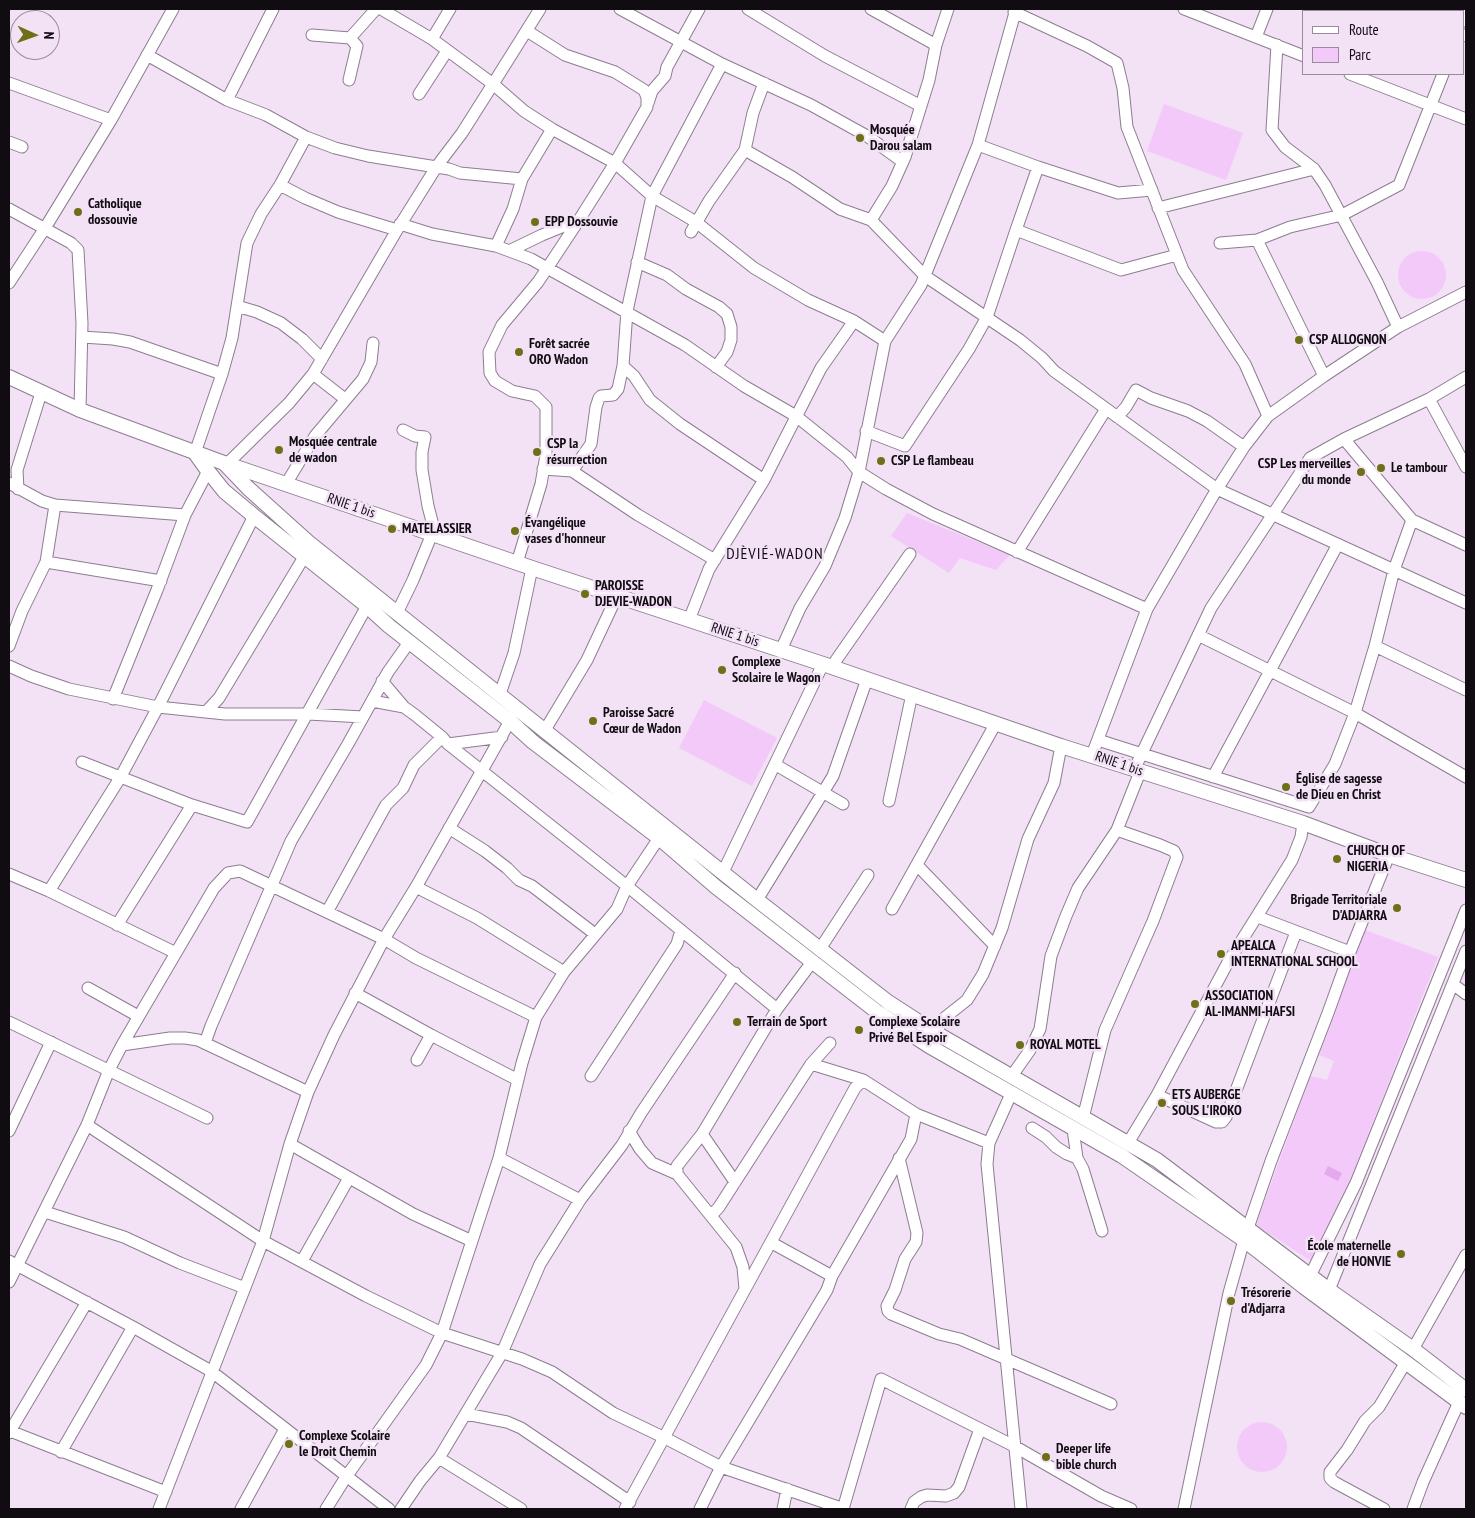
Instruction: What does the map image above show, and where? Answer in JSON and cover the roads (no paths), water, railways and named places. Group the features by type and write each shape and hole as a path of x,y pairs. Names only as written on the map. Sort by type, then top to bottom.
{"main road":[{"name":"RNIE 1 bis","path":"9,377 80,410 226,464 517,563 827,665 1061,746 1303,823 1389,855 1466,880"},
{"path":"195,453 224,491 304,557 491,708 659,838 716,886 876,1011 1073,1132 1122,1156 1246,1234"},
{"path":"226,464 248,488 308,542 888,1002 936,1033 1172,1170 1246,1234 1462,1405"},
{"path":"1325,1295 1413,1349 1466,1390"}],"street":[{"path":"9,282 45,228 111,120 173,9"},
{"path":"227,100 273,9"},
{"path":"350,38 376,9"},
{"path":"381,9 432,40 494,84 520,108 552,129 615,163 652,196 754,268 808,300 854,321 885,341"},
{"path":"432,40 450,9"},
{"path":"226,464 289,403 313,374 398,227 437,166 462,133 494,84 540,9"},
{"path":"620,9 722,64 811,105 867,136 903,162"},
{"path":"517,563 541,484 546,455 546,407 535,396 512,391 495,381 490,373 489,352 494,338 502,325 548,268 615,163 647,107 652,91 665,76 699,9"},
{"path":"748,9 825,56 921,106"},
{"path":"871,9 936,45"},
{"path":"871,220 892,186 903,162 929,80 936,45 948,9"},
{"path":"1184,9 1206,13 1256,37 1302,55"},
{"path":"1256,37 1267,9"},
{"path":"781,650 800,608 825,566 844,518 859,472 885,341 915,296 925,276 978,145 1015,11 1087,46 1117,63 1123,88 1127,127 1177,256 1183,270 1245,364 1268,416"},
{"path":"527,31 566,55 615,72 644,90 647,97 647,107"},
{"path":"312,35 350,38 356,44 348,80"},
{"path":"1277,45 1272,130 1285,147 1314,169 1325,185 1377,282 1398,327"},
{"path":"419,94 447,51"},
{"path":"147,55 227,100 266,115 306,137 353,153 437,166 460,173 522,179"},
{"path":"572,471 591,444 599,398 601,396 613,395 617,392 620,382 624,366 627,311 652,196 722,64"},
{"path":"1353,75 1466,119"},
{"path":"1220,243 1257,240 1290,227 1342,215 1398,185 1443,75"},
{"path":"9,83 111,120"},
{"path":"694,227 745,150 753,113 764,83"},
{"path":"496,246 513,209 522,179 552,129"},
{"path":"195,453 222,374 232,338 247,243 261,214 280,185 306,137"},
{"path":"9,142 22,147"},
{"path":"978,145 1118,193 1152,190"},
{"path":"745,150 792,176 840,209 871,220 925,276 987,317 1042,358 1054,371 1217,489 1466,603"},
{"path":"866,431 905,446 969,350 987,317 1038,167"},
{"path":"1158,208 1314,169"},
{"path":"280,185 321,205 398,227 511,250 548,268 686,345 744,386 796,416 847,456 859,472 886,489 933,514 1147,609"},
{"path":"9,209 71,243 78,250 82,337 80,410"},
{"path":"511,250 542,234 579,220"},
{"path":"1016,230 1121,270 1177,256"},
{"path":"1257,240 1324,376"},
{"path":"637,262 667,275 686,289 719,307 727,314 731,327 730,340 727,352 716,367"},
{"path":"1092,755 1147,609 1217,489 1244,447 1268,416 1398,327 1466,294"},
{"path":"237,306 257,312 281,324 309,344 322,359"},
{"path":"688,620 710,569 764,480 821,368 854,321"},
{"path":"82,337 130,342 222,374"},
{"path":"286,484 315,436 357,387 367,371 371,362 373,343"},
{"path":"624,366 634,376 650,400 680,424 764,480"},
{"path":"313,374 345,399"},
{"path":"1012,1077 1030,1050 1040,1029 1051,956 1078,888 1118,830 1142,754 1211,608 1310,458 1344,439 1429,399 1466,377"},
{"path":"620,382 639,384"},
{"path":"1117,417 1136,390 1151,398 1200,417 1244,447"},
{"path":"41,393 13,473 14,486 42,501 55,505 184,515"},
{"path":"1429,399 1466,468"},
{"path":"1017,552 1106,409"},
{"path":"397,613 434,529 422,470 424,437 415,436 403,430"},
{"path":"1344,439 1412,520 1466,545"},
{"path":"543,469 572,471 638,515 715,560"},
{"path":"113,699 161,581 184,515 208,472"},
{"path":"9,646 22,611 46,562 55,505"},
{"path":"49,891 120,778 158,707 254,516"},
{"path":"1098,740 1309,807 1335,764 1355,713 1375,646 1394,570 1412,520"},
{"path":"1213,777 1338,544"},
{"path":"723,872 827,665 910,554"},
{"path":"206,712 219,698 304,557"},
{"path":"46,562 161,581"},
{"path":"500,694 514,653 532,568"},
{"path":"545,730 587,660 617,596"},
{"path":"82,762 192,805 247,822 367,606"},
{"path":"1198,635 1355,713 1466,777"},
{"path":"205,1043 210,1026 291,841 382,682 410,641"},
{"path":"1375,646 1466,690"},
{"path":"9,666 50,683 113,699 158,707 225,714 308,714 363,717"},
{"path":"757,900 833,776 868,679"},
{"path":"382,682 404,707 445,741 556,831 628,886 777,1009"},
{"path":"889,801 912,694"},
{"path":"219,698 225,714"},
{"path":"372,701 404,707"},
{"path":"159,1509 263,1241 290,1144 308,1092 334,1035 384,939 510,721"},
{"path":"892,909 996,723"},
{"path":"327,912 386,805 403,788 414,765 445,741 502,737"},
{"path":"936,1033 943,1019 968,1000 983,974 995,946 1028,839 1056,778 1061,746"},
{"path":"776,765 843,804"},
{"path":"117,925 192,805"},
{"path":"1128,1143 1157,1095 1227,964 1292,860 1301,837 1303,823"},
{"path":"449,828 485,851 519,880 532,886 595,934"},
{"path":"1083,1118 1105,1030 1153,921 1177,857 1174,851 1118,830"},
{"path":"326,1509 346,1477 426,1365 442,1333 499,1158 536,1017 564,972 617,909 628,886 659,838"},
{"path":"1184,1509 1229,1293 1246,1234 1270,1161 1389,855"},
{"path":"917,865 995,946"},
{"path":"9,1282 13,1263 45,1212 86,1126 109,1070 138,1016 214,888 228,873 240,870 384,939 416,958 536,1017"},
{"path":"9,874 49,891 176,953"},
{"path":"820,949 868,875"},
{"path":"416,886 477,918 564,972"},
{"path":"1307,1281 1356,1183 1466,910"},
{"path":"1258,917 1350,952"},
{"path":"591,1076 677,944 681,930"},
{"path":"1157,1095 1216,1122 1222,1122 1226,1117 1296,932"},
{"path":"677,944 691,938"},
{"path":"1325,1295 1466,951"},
{"path":"677,1174 677,1166 702,1134 777,1009 812,962"},
{"path":"401,1509 439,1458 502,1353 540,1264 580,1200 619,1148 735,973"},
{"path":"1453,984 1466,994"},
{"path":"88,988 138,1016"},
{"path":"355,993 518,1080"},
{"path":"9,1022 207,1118"},
{"path":"417,1060 431,1035"},
{"path":"122,1046 185,1038 198,1040 308,1092"},
{"path":"9,1131 51,1042"},
{"path":"711,1216 719,1207 811,1064 830,1043"},
{"path":"811,1064 857,1082 916,1114 988,1143"},
{"path":"466,1414 507,1422 521,1428 628,1505 745,1289 772,1243 857,1082"},
{"path":"1011,1094 988,1143 987,1164 1021,1509"},
{"path":"700,1509 721,1467 827,1290 832,1276 911,1139 916,1114"},
{"path":"86,1126 263,1241 366,1296 442,1333 552,1372 613,1413 721,1467 844,1509 881,1379 1014,1446 1101,1496 1131,1509"},
{"path":"1032,1128 1066,1154 1077,1158"},
{"path":"629,1131 640,1149 652,1163 677,1174 736,1247 743,1267 745,1289"},
{"path":"1056,1147 1073,1132"},
{"path":"1073,1132 1077,1158 1102,1231"},
{"path":"702,1134 735,1182"},
{"path":"290,1144 413,1214 472,1241"},
{"path":"619,1148 640,1149"},
{"path":"499,1158 580,1200"},
{"path":"899,1158 917,1233 916,1242 905,1259 895,1290 887,1306 888,1311 891,1314 939,1334 960,1339 1111,1404"},
{"path":"302,1261 349,1178"},
{"path":"1356,1183 1370,1188"},
{"path":"45,1212 124,1237 180,1263 245,1288"},
{"path":"772,1243 832,1276"},
{"path":"13,1263 133,1327 211,1372 389,1509"},
{"path":"1413,1349 1464,1263"},
{"path":"87,1302 9,1432 166,1492"},
{"path":"61,1452 133,1327"},
{"path":"1384,1509 1334,1482 1330,1478 1330,1472 1347,1450 1365,1421 1379,1407 1406,1362"},
{"path":"1413,1509 1423,1482 1462,1405"},
{"path":"241,1509 285,1429"},
{"path":"911,1509 914,1502 921,1497 927,1495 946,1496 954,1493 959,1487 980,1429"},
{"path":"439,1458 521,1509"},
{"path":"783,1509 787,1489"}],"place":[{"name":"Mosquée Darou salam","path":"860,138"},
{"name":"Catholique dossouvie","path":"78,212"},
{"name":"EPP Dossouvie","path":"535,222"},
{"name":"CSP ALLOGNON","path":"1299,340"},
{"name":"Forêt sacrée ORO Wadon","path":"519,352"},
{"name":"Mosquée centrale de wadon","path":"279,450"},
{"name":"CSP la résurrection","path":"537,452"},
{"name":"CSP Le flambeau","path":"881,461"},
{"name":"Le tambour","path":"1381,468"},
{"name":"CSP Les merveilles du monde","path":"1361,472"},
{"name":"MATELASSIER","path":"392,529"},
{"name":"Évangélique vases d'honneur","path":"515,531"},
{"name":"PAROISSE DJEVIE-WADON","path":"585,594"},
{"name":"Complexe Scolaire le Wagon","path":"722,670"},
{"name":"Paroisse Sacré Cœur de Wadon","path":"593,721"},
{"name":"Église de sagesse de Dieu en Christ","path":"1286,787"},
{"name":"CHURCH OF NIGERIA","path":"1337,859"},
{"name":"Brigade Territoriale D'ADJARRA","path":"1397,908"},
{"name":"APEALCA INTERNATIONAL SCHOOL","path":"1221,954"},
{"name":"ASSOCIATION AL-IMANMI-HAFSI","path":"1195,1004"},
{"name":"Terrain de Sport","path":"737,1022"},
{"name":"Complexe Scolaire Privé Bel Espoir","path":"859,1030"},
{"name":"ROYAL MOTEL","path":"1020,1045"},
{"name":"ETS AUBERGE SOUS L'IROKO","path":"1162,1103"},
{"name":"École maternelle de HONVIE","path":"1401,1254"},
{"name":"Trésorerie d'Adjarra","path":"1231,1301"},
{"name":"Complexe Scolaire le Droit Chemin","path":"289,1444"},
{"name":"Deeper life bible church","path":"1046,1457"}],"district":[{"name":"DJÈVIÉ-WADON","path":"775,554"}]}
